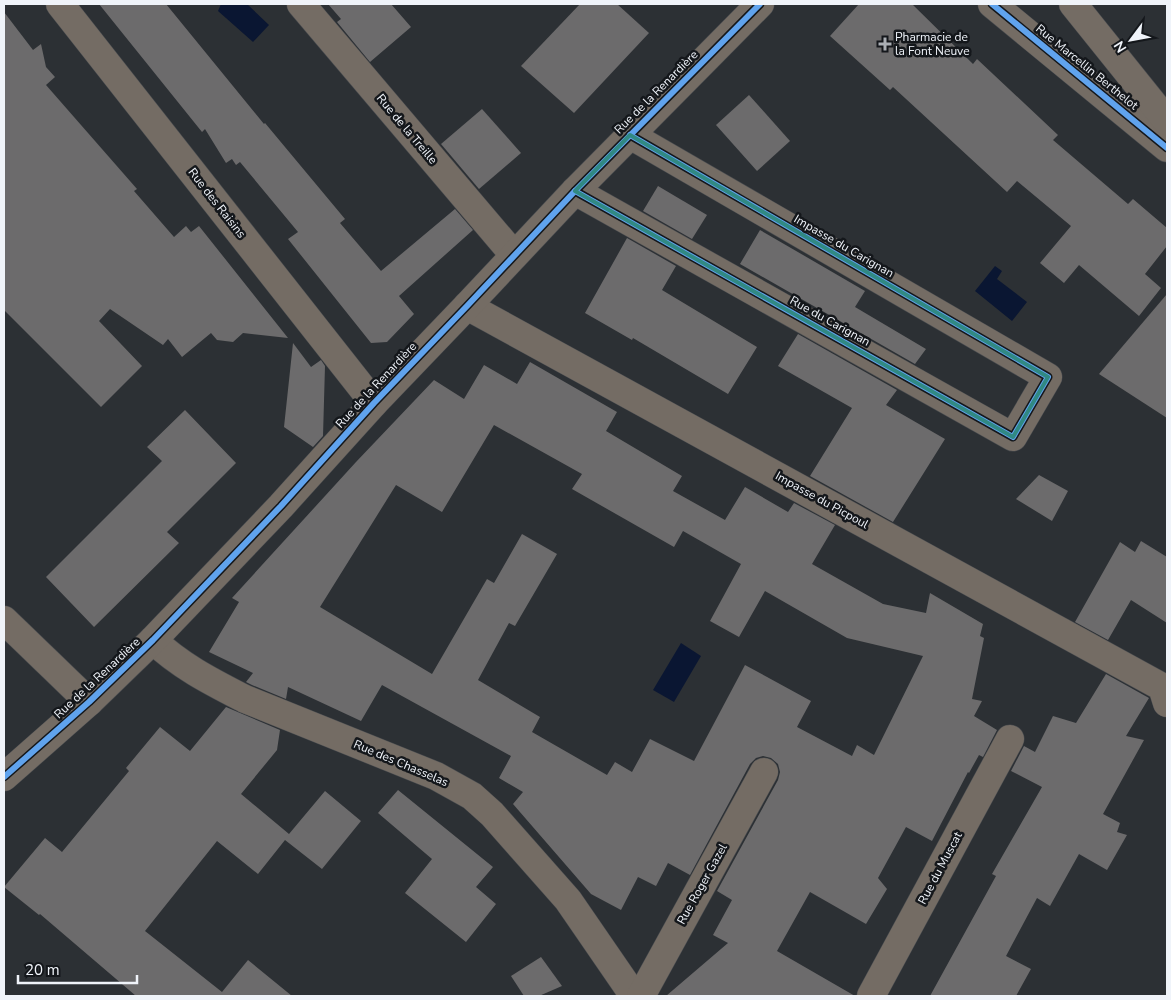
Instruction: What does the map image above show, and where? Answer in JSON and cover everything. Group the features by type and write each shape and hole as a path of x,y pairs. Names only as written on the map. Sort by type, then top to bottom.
{"street":[{"name":"Rue des Raisins","path":"60,4 374,403"},
{"name":"Rue de la Treille","path":"300,4 514,255"},
{"name":"Rue de la Renardière","path":"4,777 89,702 154,640 575,190 760,4"},
{"name":"Rue Marcellin Berthelot","path":"992,4 1167,148"},
{"path":"1073,4 1167,121"},
{"name":"Impasse du Carignan","path":"630,134 1048,377"},
{"name":"Rue du Carignan","path":"575,190 1013,437 1048,377"},
{"name":"Impasse du Picpoul","path":"467,306 1162,687 1167,703"},
{"path":"4,620 89,702"},
{"name":"Rue des Chasselas","path":"154,640 170,656 245,699 436,776 472,796 492,814 568,900 634,996"},
{"name":"Rue du Muscat","path":"871,996 1010,739"},
{"name":"Rue Roger Gazel","path":"641,996 764,772"}],"highlighted area":[{"path":"630,135 1048,377 1013,437 575,191"}],"water":[{"path":"221,4 247,4 269,25 253,42 218,11"},
{"path":"995,266 1002,271 997,279 1027,302 1012,321 975,291"},
{"path":"681,643 701,656 674,702 653,690"}],"building":[{"path":"99,4 166,4 345,219 340,223 381,271 455,209 473,230 399,296 414,314 387,342 371,343 288,239 298,232 240,162 236,165 232,159 226,163 205,129 202,132"},
{"path":"328,4 391,4 411,27 370,62 337,22 341,19"},
{"path":"580,4 617,4 649,33 574,113 521,66"},
{"path":"859,4 912,4 973,64 977,59 1058,135 1053,140 1128,204 1133,199 1167,228 1167,246 1145,274 1161,288 1139,316 1079,265 1064,283 1040,263 1071,226 1017,181 1007,192 893,87 890,90 830,36"},
{"path":"4,12 33,50 41,44 46,67 55,77 46,85 137,189 134,191 174,237 186,226 191,232 199,226 288,338 243,333 233,342 217,340 211,333 182,357 168,339 163,345 110,309 99,321 142,366 101,407 4,310"},
{"path":"749,95 790,141 757,171 716,125"},
{"path":"482,109 521,153 479,189 441,144"},
{"path":"658,186 707,215 692,239 643,211"},
{"path":"760,230 865,291 855,307 926,349 915,364 740,264"},
{"path":"627,238 676,266 662,290 757,347 728,394 633,338 632,340 585,313"},
{"path":"1167,294 1167,418 1099,374"},
{"path":"798,334 897,390 886,405 945,439 893,522 810,476 852,408 778,366"},
{"path":"293,343 311,367 321,360 325,366 323,436 313,447 284,427"},
{"path":"530,362 617,412 606,431 682,476 673,491 725,520 745,487 788,512 794,503 835,525 812,564 883,604 926,613 930,593 983,624 980,636 984,638 972,699 982,701 974,716 997,730 983,757 979,755 968,772 932,841 906,827 878,878 887,889 866,924 810,892 777,951 855,996 666,996 728,943 713,935 732,900 717,891 778,780 780,772 778,764 771,758 763,756 756,758 750,764 690,875 668,863 656,886 638,877 621,910 591,894 513,804 523,792 499,778 511,756 382,685 361,721 288,687 286,699 252,685 246,682 253,673 209,652 239,602 232,598 434,380 464,399 484,365 517,384","holes":["494,425 582,474 572,489 674,547 683,531 741,564 710,621 739,637 765,591 847,638 923,656 874,755 857,745 852,756 797,727 811,701 745,665 694,761 650,739 632,772 615,762 607,775 532,732 540,717 478,680 509,623 515,626 557,554 522,534 494,583 487,579 432,674 320,607 396,485 442,512"]},
{"path":"185,410 236,463 167,532 179,543 94,627 46,577 162,461 147,447"},
{"path":"1039,475 1068,491 1052,521 1016,499"},
{"path":"1141,541 1167,557 1167,623 1131,600 1108,640 1075,622 1120,542 1135,552"},
{"path":"1106,674 1149,698 1126,736 1144,740 1103,814 1120,823 1117,832 1127,835 1107,870 1079,854 1050,906 1037,898 1006,956 1031,969 1016,996 930,996 996,876 992,874 1042,787 1011,771 1024,746 1035,752 1053,716 1076,723"},
{"path":"226,707 280,730 277,750 241,794 289,834 325,791 361,821 322,869 285,840 258,874 217,841 145,931 222,992 248,960 292,996 136,996 40,914 4,887 45,838 62,852 129,771 126,768 160,727 190,751"},
{"path":"398,790 493,867 476,887 496,904 466,942 405,893 432,859 378,813"},
{"path":"541,957 562,986 539,996 524,996 511,976"}],"cycle path":[{"path":"4,777 89,702 153,640 575,191 760,4"},
{"path":"992,4 1167,148"},
{"path":"575,191 1013,437 1048,377 630,135"}],"place":[{"name":"Pharmacie de la Font Neuve","path":"885,44"}]}
